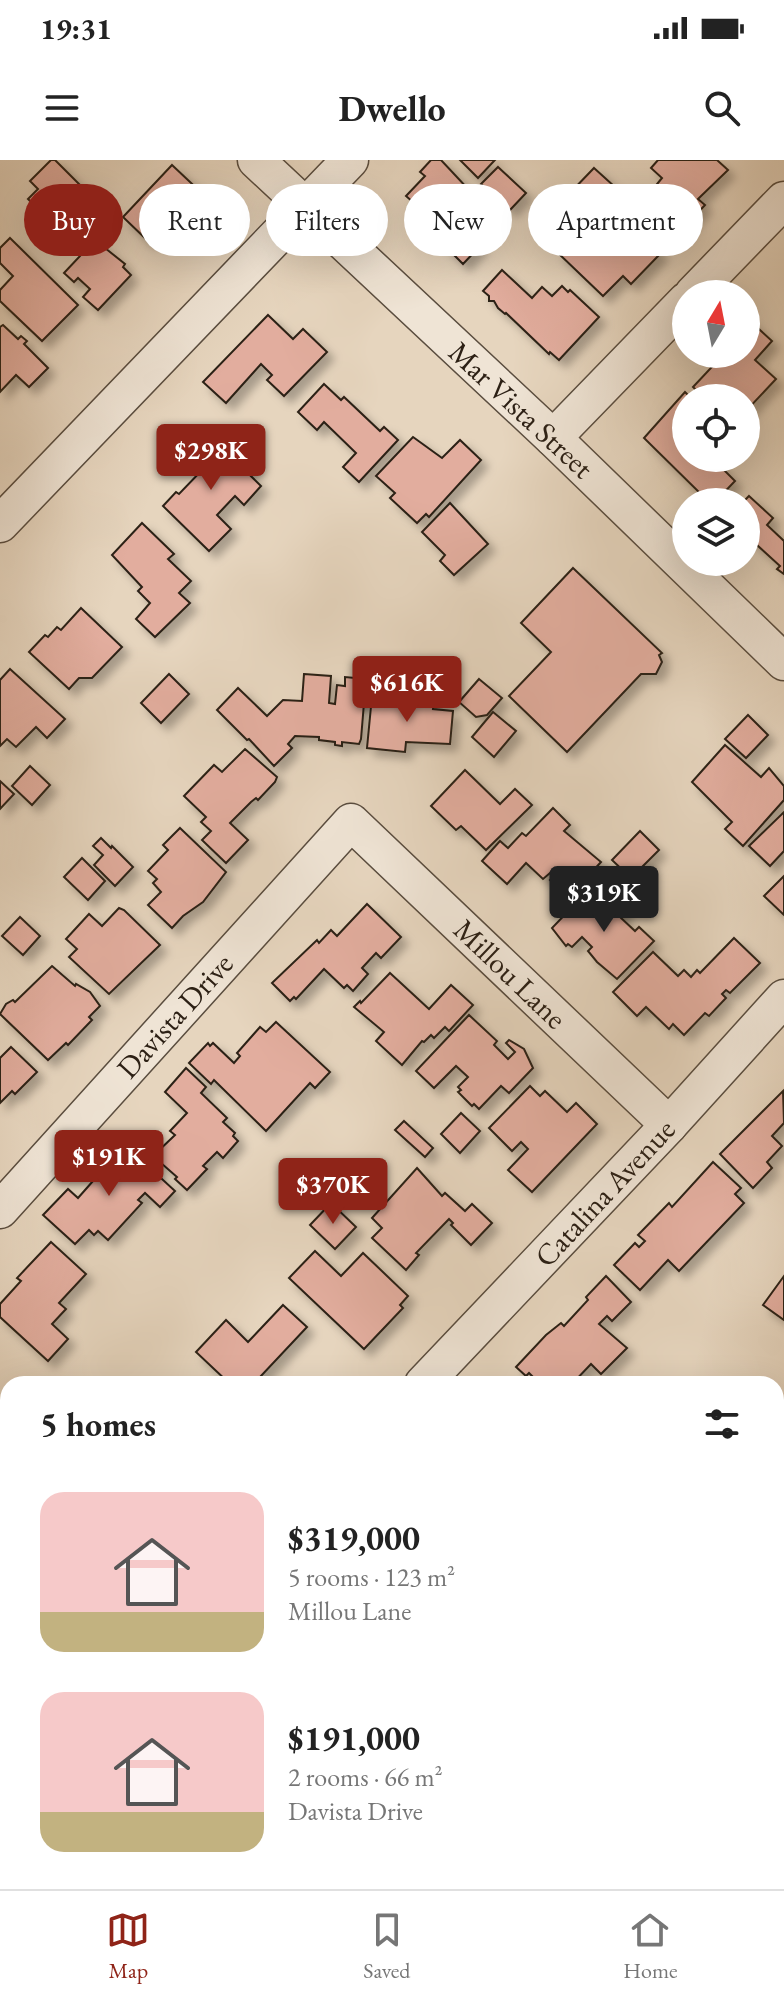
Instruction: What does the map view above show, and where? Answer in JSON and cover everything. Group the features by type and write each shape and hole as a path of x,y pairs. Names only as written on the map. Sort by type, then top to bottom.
{"street":[{"name":"Mar Vista Street","path":"256,160 280,184"},
{"path":"328,184 350,160"},
{"path":"707,280 784,200"},
{"path":"0,524 266,248"},
{"name":"Mar Vista Street","path":"357,256 553,438 784,662"},
{"path":"553,438 672,315"},
{"name":"Millou Lane","path":"351,822 669,1125"},
{"name":"Davista Drive","path":"0,1210 351,822"},
{"name":"Catalina Avenue","path":"431,1376 669,1125 784,998"}],"building":[{"path":"51,160 55,160 79,184 33,184 30,181"},
{"path":"431,160 441,160 463,184 417,184 425,176 420,172"},
{"path":"460,160 495,160 478,178"},
{"path":"658,160 717,160 728,170 703,194 703,184 657,184 662,178 651,168"},
{"path":"172,165 192,184 154,184"},
{"path":"498,167 526,193 512,208 512,184 481,184"},
{"path":"594,168 612,184 579,184"},
{"path":"139,200 139,232 123,217"},
{"path":"10,238 24,252 24,256 28,256 78,305 42,341 0,301 0,290 13,276 0,263 0,248"},
{"path":"80,256 115,256 125,264 123,267 131,275 98,310 83,297 90,289 78,278 74,282 64,273"},
{"path":"455,256 471,256 463,264"},
{"path":"561,256 658,256 631,284 623,276 603,296"},
{"path":"502,270 532,298 542,287 552,296 562,286 599,317 559,360 498,308 494,301 489,301 489,296 483,291"},
{"path":"268,315 293,339 303,329 327,352 284,396 267,380 272,375 261,364 226,403 203,382"},
{"path":"3,325 18,339 21,336 27,341 24,344 48,368 29,387 16,375 0,392 0,327"},
{"path":"760,330 772,341 760,354"},
{"path":"760,365 776,379 760,396 760,384 696,384 711,368 760,368"},
{"path":"324,384 341,400 344,397 380,431 384,427 398,440 359,482 343,467 356,453 324,422 317,430 298,412"},
{"path":"672,407 672,466 644,438"},
{"path":"205,431 261,486 244,505 235,496 217,515 231,529 209,551 163,506 205,467 187,449"},
{"path":"413,437 442,458 460,440 481,460 429,517 426,514 417,523 390,498 395,493 376,476"},
{"path":"679,472 726,472 735,481 728,488 695,488"},
{"path":"450,503 488,544 454,575 440,561 445,555 422,532"},
{"path":"760,506 773,518 767,525 784,541 784,574 777,569 780,566 760,548"},
{"path":"142,523 174,554 168,559 191,581 179,593 190,603 155,637 136,619 150,603 138,591 142,587 112,555"},
{"path":"573,568 662,653 659,655 662,662 656,674 641,674 567,752 509,696 551,652 521,623"},
{"path":"81,608 122,647 92,678 79,678 69,689 29,652 45,635 48,637 57,627 61,630"},
{"path":"10,669 65,719 47,738 36,727 16,747 7,739 0,746 0,680"},
{"path":"169,674 189,694 161,723 141,703"},
{"path":"304,674 331,676 329,703 335,704 337,685 345,686 345,677 366,679 361,739 359,744 342,742 342,746 319,740 319,737 295,736 288,744 292,748 274,766 217,710 238,688 267,716 283,700 302,701"},
{"path":"479,679 502,698 487,715 476,717 459,702"},
{"path":"372,696 434,702 433,709 453,711 450,744 406,742 405,752 367,748"},
{"path":"493,712 516,731 494,757 472,737"},
{"path":"748,715 768,735 746,758 725,739"},
{"path":"725,745 761,777 769,768 784,786 784,800 743,846 725,829 732,822 692,782"},
{"path":"245,749 277,777 258,800 256,798 251,802 230,823 248,840 226,863 202,840 211,831 201,822 206,817 184,796 214,765 222,772"},
{"path":"30,766 50,785 32,805 12,786"},
{"path":"465,770 500,804 515,789 532,805 486,850 461,826 456,830 431,806"},
{"path":"0,781 14,794 0,809"},
{"path":"553,808 570,825 564,831 601,862 568,898 550,880 554,876 550,873 543,879 526,863 507,884 482,861 500,841 508,848 522,833 526,836"},
{"path":"784,812 784,851 770,866 749,846"},
{"path":"180,828 226,872 203,902 172,928 148,905 161,892 153,883 157,879 148,871 168,850 163,845"},
{"path":"640,831 659,850 631,878 612,860"},
{"path":"101,838 133,867 115,886 94,865 103,855 93,846"},
{"path":"82,858 105,881 88,900 64,877"},
{"path":"784,876 784,915 764,896"},
{"path":"606,890 626,911 620,917 635,931 639,927 654,941 617,979 597,962 588,951 592,947 582,937 572,947 566,946 552,928 578,901 587,910"},
{"path":"367,904 401,937 381,958 376,953 362,968 368,974 353,991 347,985 344,988 324,969 296,999 294,997 290,1001 272,983 317,940 319,943 331,930 337,936"},
{"path":"119,908 160,945 109,994 69,957 77,949 66,939 89,914 102,926"},
{"path":"20,917 40,936 23,955 2,936"},
{"path":"734,938 760,963 730,993 726,990 722,994 726,998 709,1016 705,1013 684,1035 673,1024 669,1029 646,1007 637,1016 613,992 653,952 678,976 684,970 691,977 697,970 700,973"},
{"path":"52,966 75,986 90,992 100,1006 89,1017 92,1020 68,1045 66,1043 48,1060 0,1014 6,1004 15,1002"},
{"path":"390,973 429,1009 451,985 473,1005 449,1031 445,1027 434,1038 431,1035 422,1041 402,1065 376,1041 384,1032 354,1007"},
{"path":"469,1015 497,1041 494,1045 508,1059 515,1052 506,1043 509,1040 524,1049 533,1068 509,1093 501,1086 479,1109 458,1092 461,1090 458,1087 468,1077 456,1066 434,1088 416,1071"},
{"path":"276,1022 330,1072 315,1088 310,1083 266,1131 214,1080 211,1084 189,1063 208,1043 210,1046 213,1043 234,1063 240,1056 237,1053 260,1027 266,1032"},
{"path":"11,1047 37,1072 15,1094 12,1091 0,1103 0,1058"},
{"path":"186,1068 206,1087 201,1093 227,1118 223,1122 235,1133 233,1136 238,1141 223,1158 217,1152 203,1166 207,1169 187,1190 153,1156 175,1135 170,1131 187,1113 165,1092"},
{"path":"530,1086 540,1096 545,1091 567,1112 576,1103 597,1124 532,1192 508,1170 528,1149 521,1142 512,1151 489,1128"},
{"path":"783,1091 784,1123 772,1136 782,1146 767,1162 772,1168 753,1188 720,1154"},
{"path":"461,1113 480,1131 460,1153 441,1134"},
{"path":"404,1121 433,1148 425,1157 395,1130"},
{"path":"124,1144 175,1191 160,1207 145,1193 138,1200 142,1203 108,1240 98,1231 94,1235 89,1230 75,1244 43,1215 68,1189 78,1198 93,1181 94,1168 102,1168"},
{"path":"713,1162 741,1188 735,1194 744,1203 679,1271 668,1260 640,1290 614,1265 635,1243 639,1247 645,1241 638,1235 669,1203 672,1207"},
{"path":"417,1168 442,1196 445,1193 465,1211 472,1204 492,1223 471,1245 449,1219 416,1253 419,1255 406,1270 372,1238 382,1228 372,1218"},
{"path":"331,1203 356,1227 335,1249 310,1225"},
{"path":"51,1242 86,1274 59,1303 66,1309 52,1324 68,1339 48,1361 0,1317 0,1304 21,1281 17,1278"},
{"path":"315,1251 341,1276 363,1253 408,1296 400,1305 403,1308 364,1349 289,1278"},
{"path":"606,1276 631,1302 612,1321 607,1316 599,1324 627,1348 601,1374 591,1364 580,1376 532,1376 529,1373 526,1376 516,1367 546,1335 561,1323 564,1326 588,1300 586,1297"},
{"path":"784,1276 784,1320 763,1305"},
{"path":"283,1305 307,1327 261,1376 222,1376 196,1352 226,1320 248,1342"}]}
